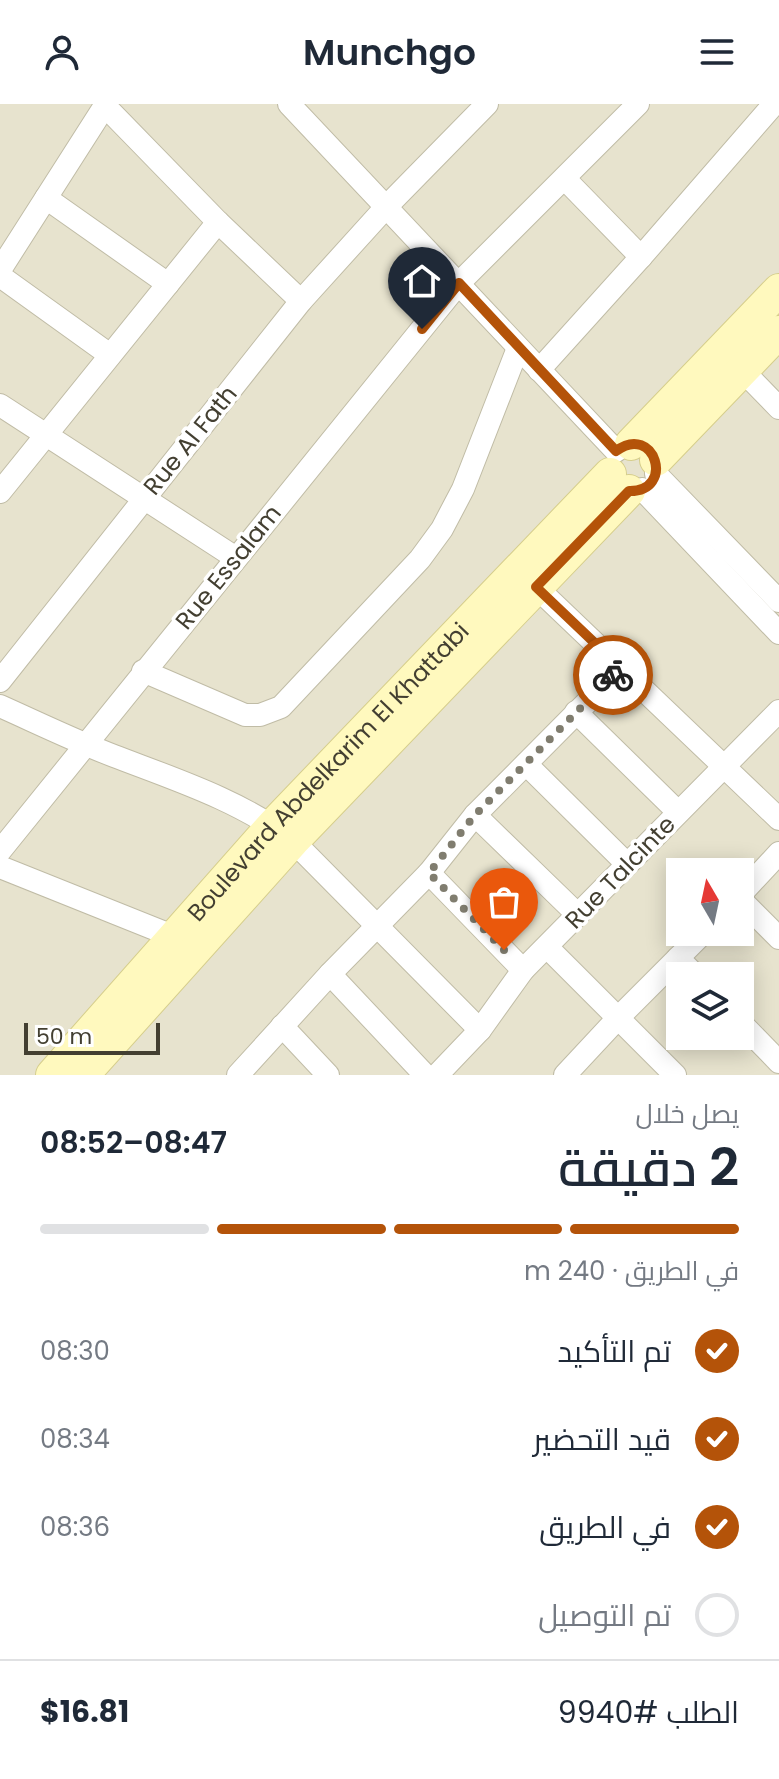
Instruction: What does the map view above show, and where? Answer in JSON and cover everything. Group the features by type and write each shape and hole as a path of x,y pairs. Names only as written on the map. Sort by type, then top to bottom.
{"street":[{"path":"289,104 634,469 779,633"},
{"name":"Rue Essalam","path":"0,851 459,283 638,104"},
{"path":"539,370 774,104"},
{"path":"0,270 106,105 218,222 301,301"},
{"name":"Rue Al Fath","path":"0,681 301,301 477,108"},
{"path":"565,179 641,257"},
{"path":"46,198 168,284"},
{"path":"0,492 218,222"},
{"path":"0,276 110,355"},
{"name":"Boulevard Abdelkarim El Khattabi","path":"283,833 536,587 779,290"},
{"name":"Boulevard Abdelkarim El Khattabi","path":"83,1075 183,946 283,833 634,469 743,371 779,332"},
{"path":"143,671 245,715 273,712 281,707 420,559 442,529 463,489 518,348"},
{"path":"743,371 779,408"},
{"path":"0,405 236,558"},
{"path":"634,469 779,601"},
{"path":"536,587 779,819"},
{"path":"238,1075 330,974 429,873 475,815 621,668"},
{"path":"0,706 170,778 283,833 480,1030"},
{"name":"Rue Talcinte","path":"437,1075 480,1030 523,970 779,711"},
{"path":"576,712 678,812"},
{"path":"526,764 627,864"},
{"path":"475,815 577,914"},
{"path":"754,881 779,853"},
{"path":"0,867 183,946"},
{"path":"429,873 523,970"},
{"path":"754,912 779,938"},
{"name":"Boulevard Abdelkarim El Khattabi","path":"52,1075 183,946"},
{"path":"565,1075 690,946"},
{"path":"547,947 675,1075"},
{"path":"678,958 682,962"},
{"path":"330,974 425,1075"},
{"path":"282,1026 328,1075"},
{"path":"754,1036 779,1062"}],"shaded area":[{"path":"0,104 779,104 779,1075 0,1075"}],"way so far":[{"path":"504,950 429,873 475,815 613,675"}],"route":[{"path":"422,329 459,283 616,451 623,446 638,444 652,453 656,460 653,481 642,489 629,491 536,587 621,668 613,675"}]}
